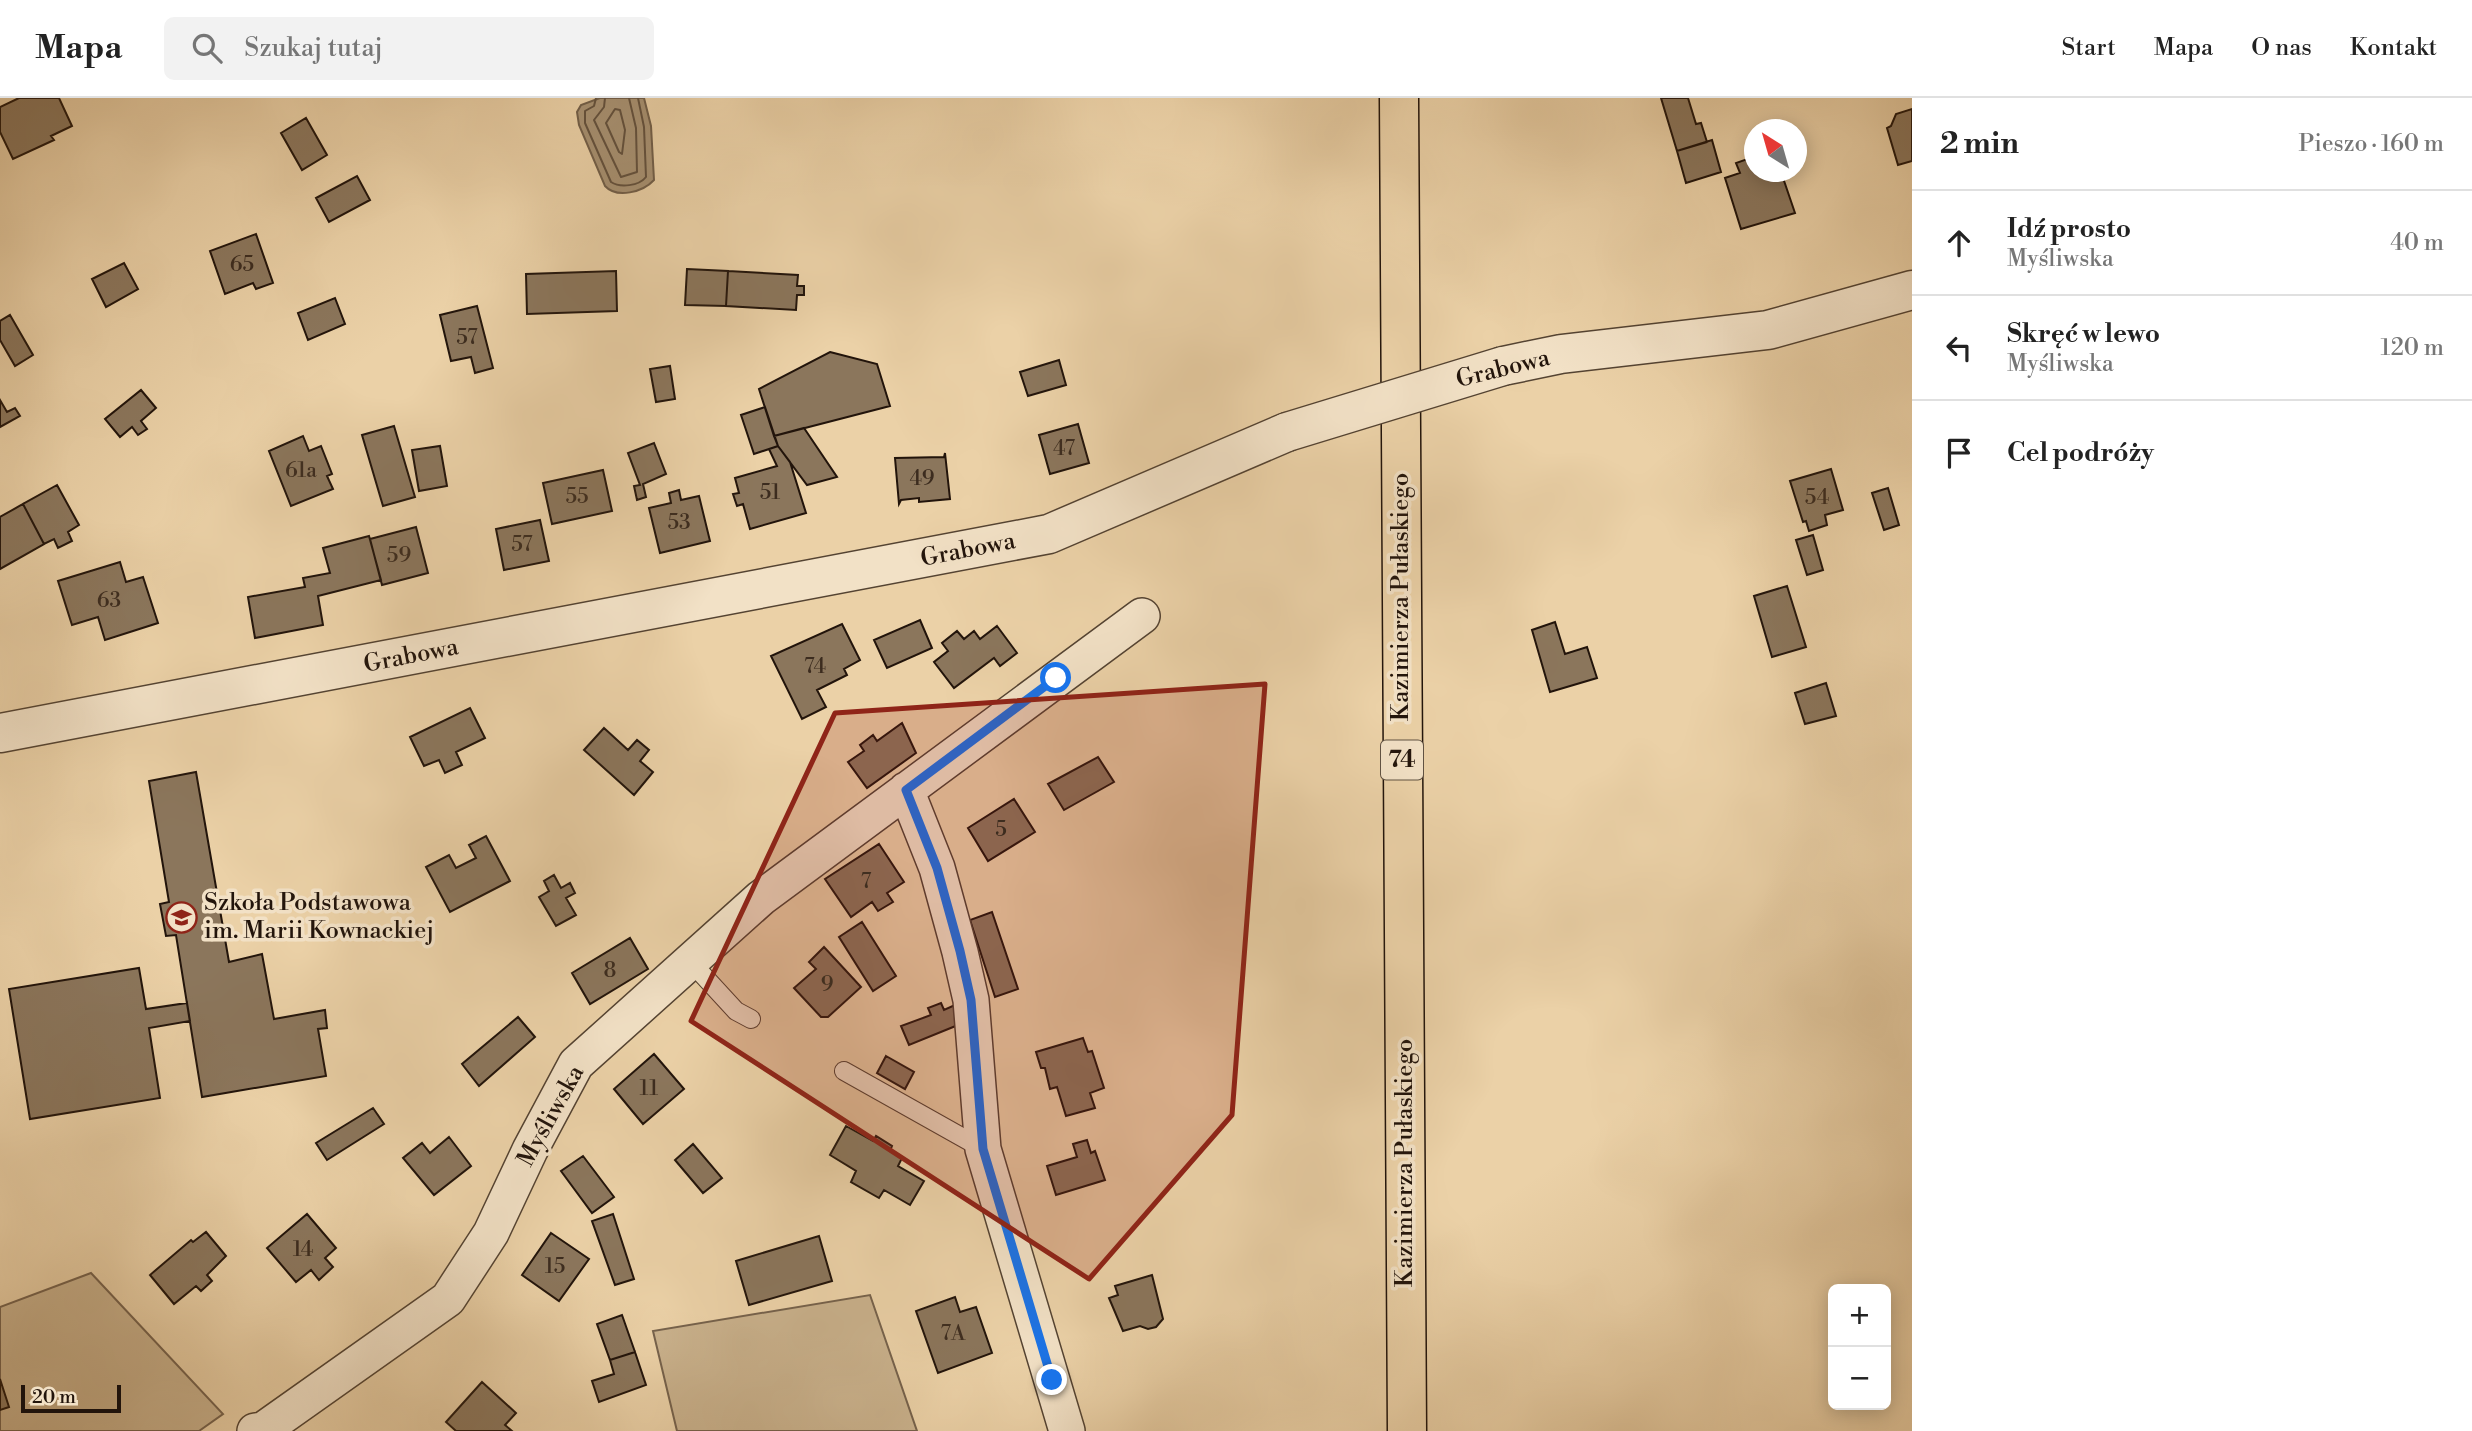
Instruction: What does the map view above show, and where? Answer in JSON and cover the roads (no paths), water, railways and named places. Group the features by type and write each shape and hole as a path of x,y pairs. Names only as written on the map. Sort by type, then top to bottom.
{"main road":[{"name":"Kazimierza Pułaskiego","path":"1399,98 1407,1431"}],"street":[{"name":"Grabowa","path":"0,733 1049,534 1287,432 1503,366 1561,354 1768,330 1912,290"},
{"name":"Myśliwska","path":"255,1431 263,1430 448,1298 491,1233 576,1064 761,898 1142,616"},
{"path":"906,790 937,868 969,988 983,1149 1067,1431"}],"lane":[{"path":"690,961 736,1011 751,1019"},
{"path":"844,1071 983,1149"}],"water":[{"path":"600,98 644,98 651,126 654,180 637,191 616,192 605,186 579,125 577,112 581,105"}],"place":[{"name":"Szkoła Podstawowa im. Marii Kownackiej","path":"181,917"}]}
